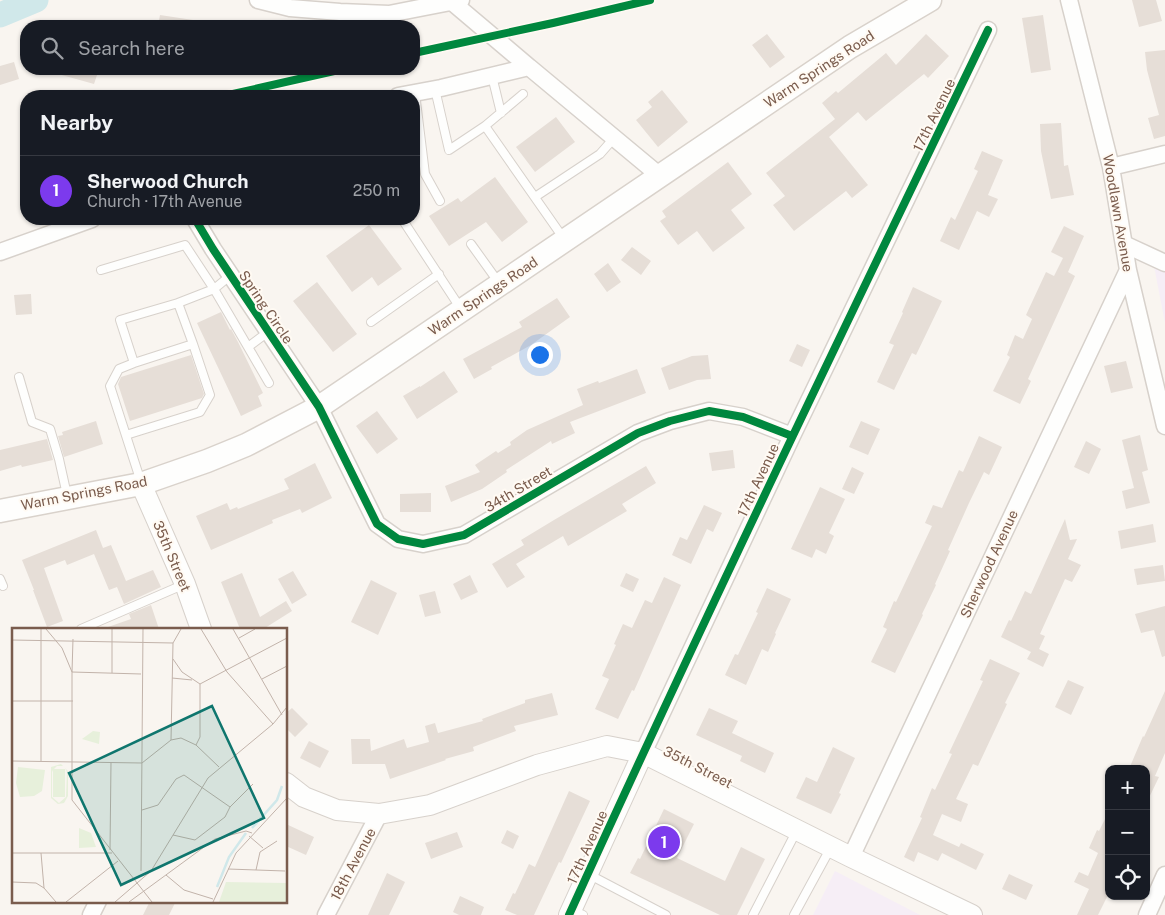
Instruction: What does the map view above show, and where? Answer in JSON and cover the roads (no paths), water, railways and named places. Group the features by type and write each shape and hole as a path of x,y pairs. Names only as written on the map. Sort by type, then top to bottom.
{"main road":[{"name":"Warm Springs Road","path":"0,511 141,484 246,445 319,407 850,47 930,0"}],"street":[{"path":"258,0 290,8 389,14 457,1 529,67 660,176"},
{"name":"Woodlawn Avenue","path":"1069,0 1111,167 1128,270 1165,426"},
{"name":"17th Avenue","path":"575,913 588,874 643,753 792,436 988,30"},
{"path":"420,92 529,67"},
{"path":"1111,167 1165,154"},
{"path":"0,252 75,225"},
{"name":"Spring Circle","path":"199,225 230,276 319,407"},
{"path":"1124,244 1165,263"},
{"name":"Sherwood Avenue","path":"851,857 1128,270"},
{"name":"34th Street","path":"319,407 377,524 398,539 423,544 464,535 638,433 670,421 709,411 744,417 792,436"},
{"name":"35th Street","path":"141,484 185,584 201,628"},
{"name":"35th Street","path":"288,785 304,797 337,810 379,814 430,805 537,765 607,746 643,753 972,915"},
{"name":"18th Avenue","path":"326,915 379,814"},
{"path":"1147,915 1165,875"},
{"path":"91,915 98,902"}],"lane":[{"path":"492,76 501,112"},
{"path":"435,89 450,150 485,126 523,94"},
{"path":"485,126 565,241"},
{"path":"420,134 425,174 440,200"},
{"path":"535,197 600,154 614,138"},
{"path":"406,225 462,311"},
{"path":"471,244 500,285"},
{"path":"101,270 185,245 214,289 269,383"},
{"path":"371,322 439,274"},
{"path":"134,363 120,320 178,303 214,289 230,276"},
{"path":"126,435 200,412 210,395 178,303"},
{"path":"248,347 268,332"},
{"path":"141,484 110,386 119,369 193,344"},
{"path":"19,377 32,422 50,429 67,497"},
{"path":"84,628 185,584"},
{"path":"753,915 797,830"},
{"path":"794,915 831,847"},
{"path":"588,874 666,915"}],"waterway":[{"path":"0,15 36,0"}],"place":[{"name":"Sherwood Church","path":"664,842"}]}
